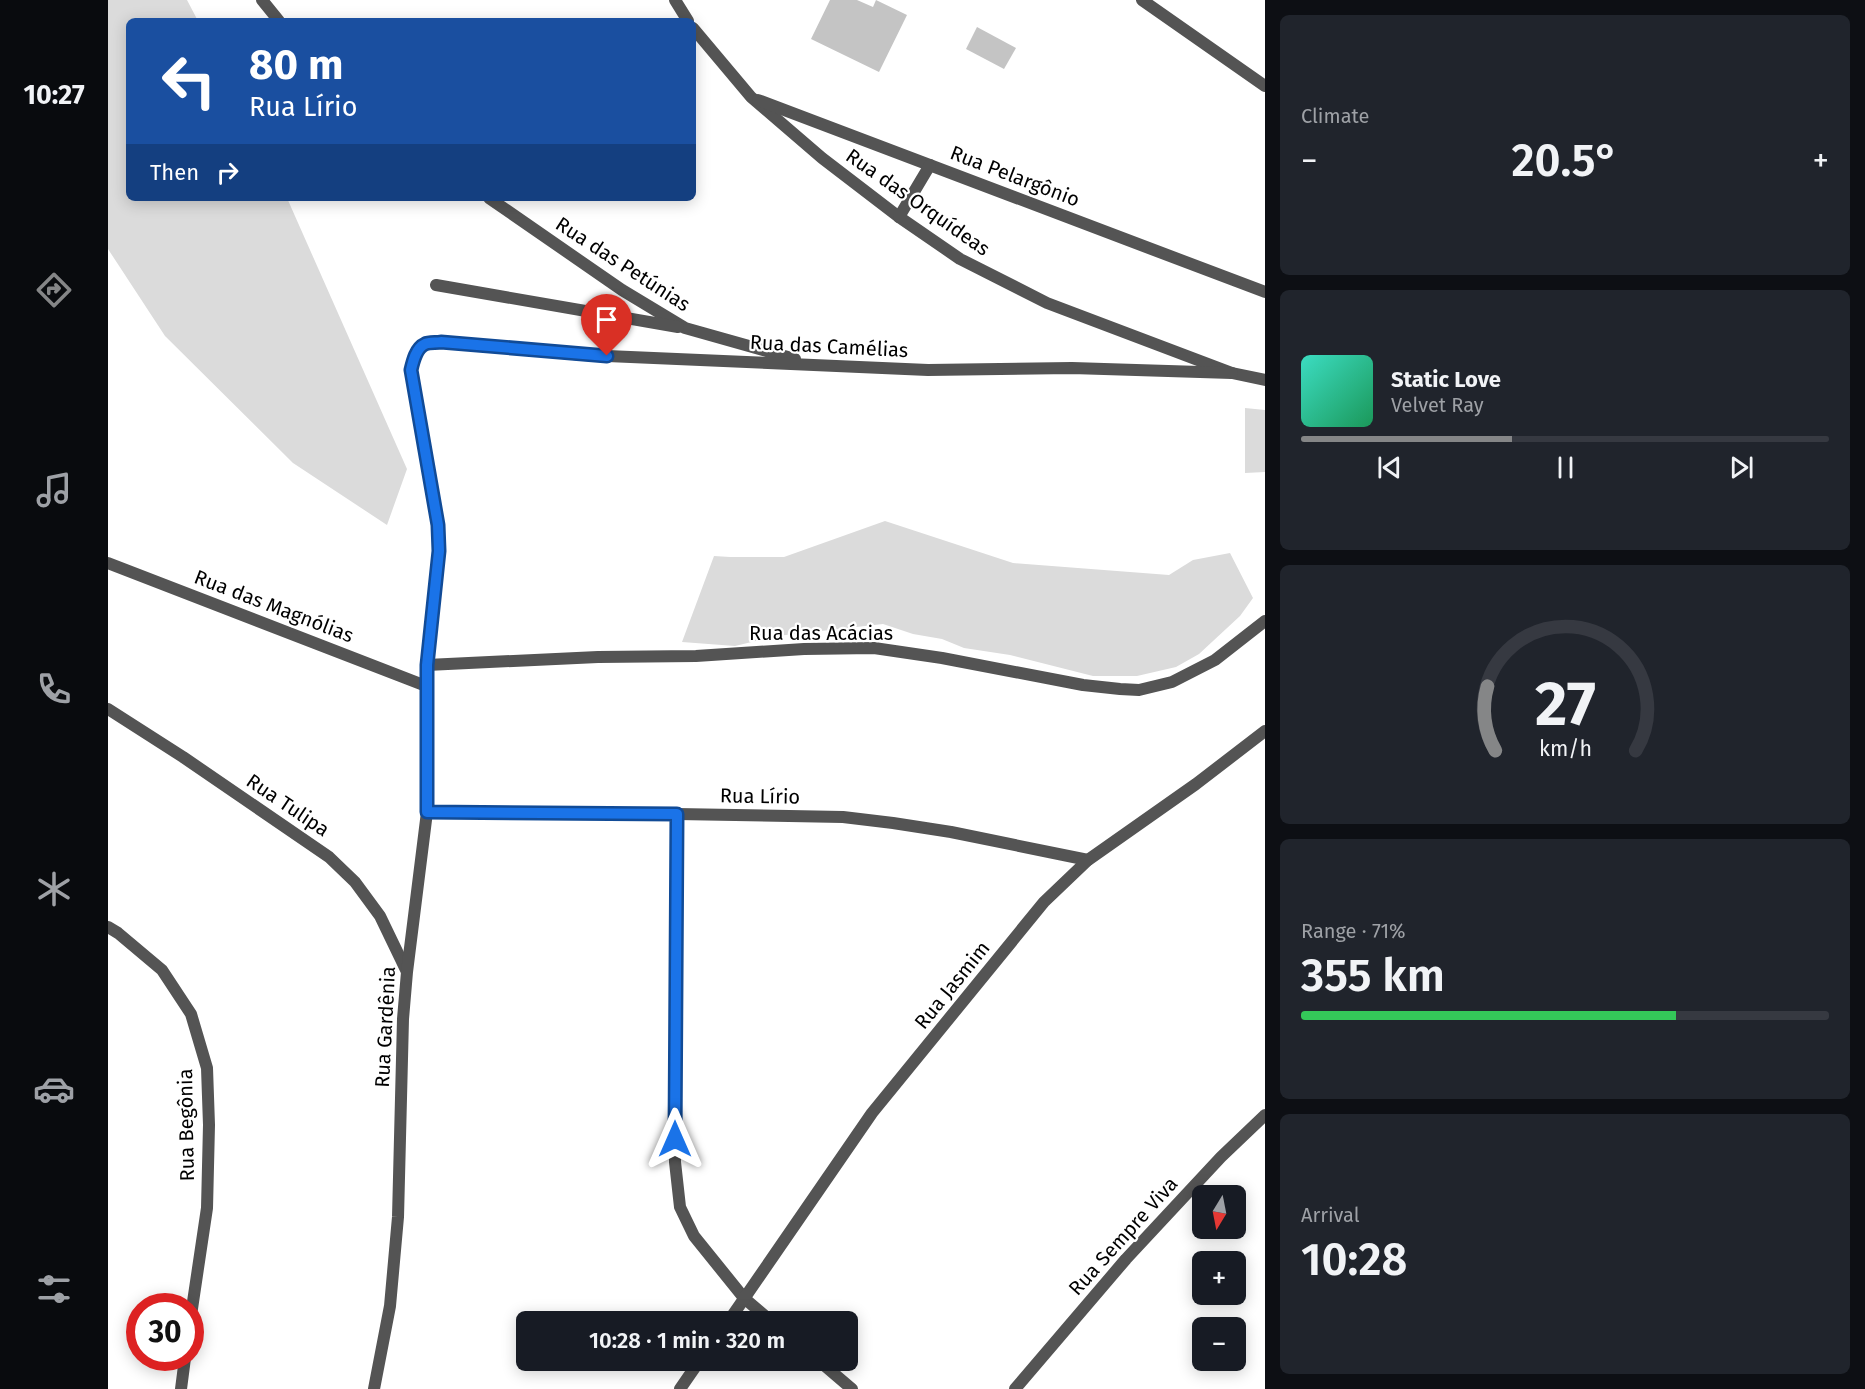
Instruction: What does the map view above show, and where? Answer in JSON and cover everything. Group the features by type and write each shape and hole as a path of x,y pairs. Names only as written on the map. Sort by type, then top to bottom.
{"street":[{"path":"262,0 277,18"},
{"path":"675,0 686,18"},
{"path":"1142,0 1265,86"},
{"name":"Rua das Orquídeas","path":"696,32 751,97 822,158 899,217 960,259 1047,303 1232,373 1265,380"},
{"name":"Rua Pelargônio","path":"751,97 1265,292"},
{"path":"899,217 930,165"},
{"name":"Rua das Petúnias","path":"493,201 622,290 685,328 813,364"},
{"path":"436,285 685,328"},
{"name":"Rua das Camélias","path":"425,344 441,342 584,355 928,370 1072,368 1232,373"},
{"name":"Rua Gardênia","path":"374,1389 390,1306 397,1228 403,1019 427,812 426,686 439,551 438,525 411,370 412,361 425,344"},
{"name":"Rua das Magnólias","path":"108,562 426,686"},
{"name":"Rua das Acácias","path":"427,665 874,648 942,658 1083,685 1139,690 1172,682 1215,660 1265,621"},
{"name":"Rua Tulipa","path":"108,709 183,757 329,857 355,882 380,916 407,972"},
{"name":"Rua Jasmim","path":"735,1311 872,1113 1044,902 1088,860 1196,784 1265,731"},
{"name":"Rua Lírio","path":"427,812 843,818 951,832 1088,860"},
{"path":"677,814 675,1162 680,1207 694,1236 744,1298 759,1311"},
{"name":"Rua Begônia","path":"108,927 162,970 192,1014 207,1068 209,1125 207,1208 194,1293"},
{"name":"Rua Sempre Viva","path":"1015,1389 1126,1259 1221,1157 1265,1115"},
{"path":"181,1389 183,1371"},
{"path":"680,1389 692,1371"},
{"path":"831,1371 852,1389"}],"shaded area":[{"path":"108,0 187,0 196,18 126,18 126,201 288,201 407,469 387,525 293,463 165,336 108,249"},
{"path":"1245,408 1265,410 1265,472 1245,473"},
{"path":"885,521 1013,563 1169,575 1193,560 1230,553 1253,598 1240,616 1199,654 1176,667 1137,676 1093,676 1010,655 964,648 942,639 913,634 883,624 777,636 735,646 682,642 714,556 784,557"}],"building":[{"path":"830,0 857,0 873,7 876,0 907,15 879,72 811,39"},
{"path":"977,27 1016,48 1004,69 966,49"}],"route":[{"path":"607,356 441,342 425,344 412,361 411,370 438,525 439,551 426,686 427,812 677,814 675,1139"}]}
